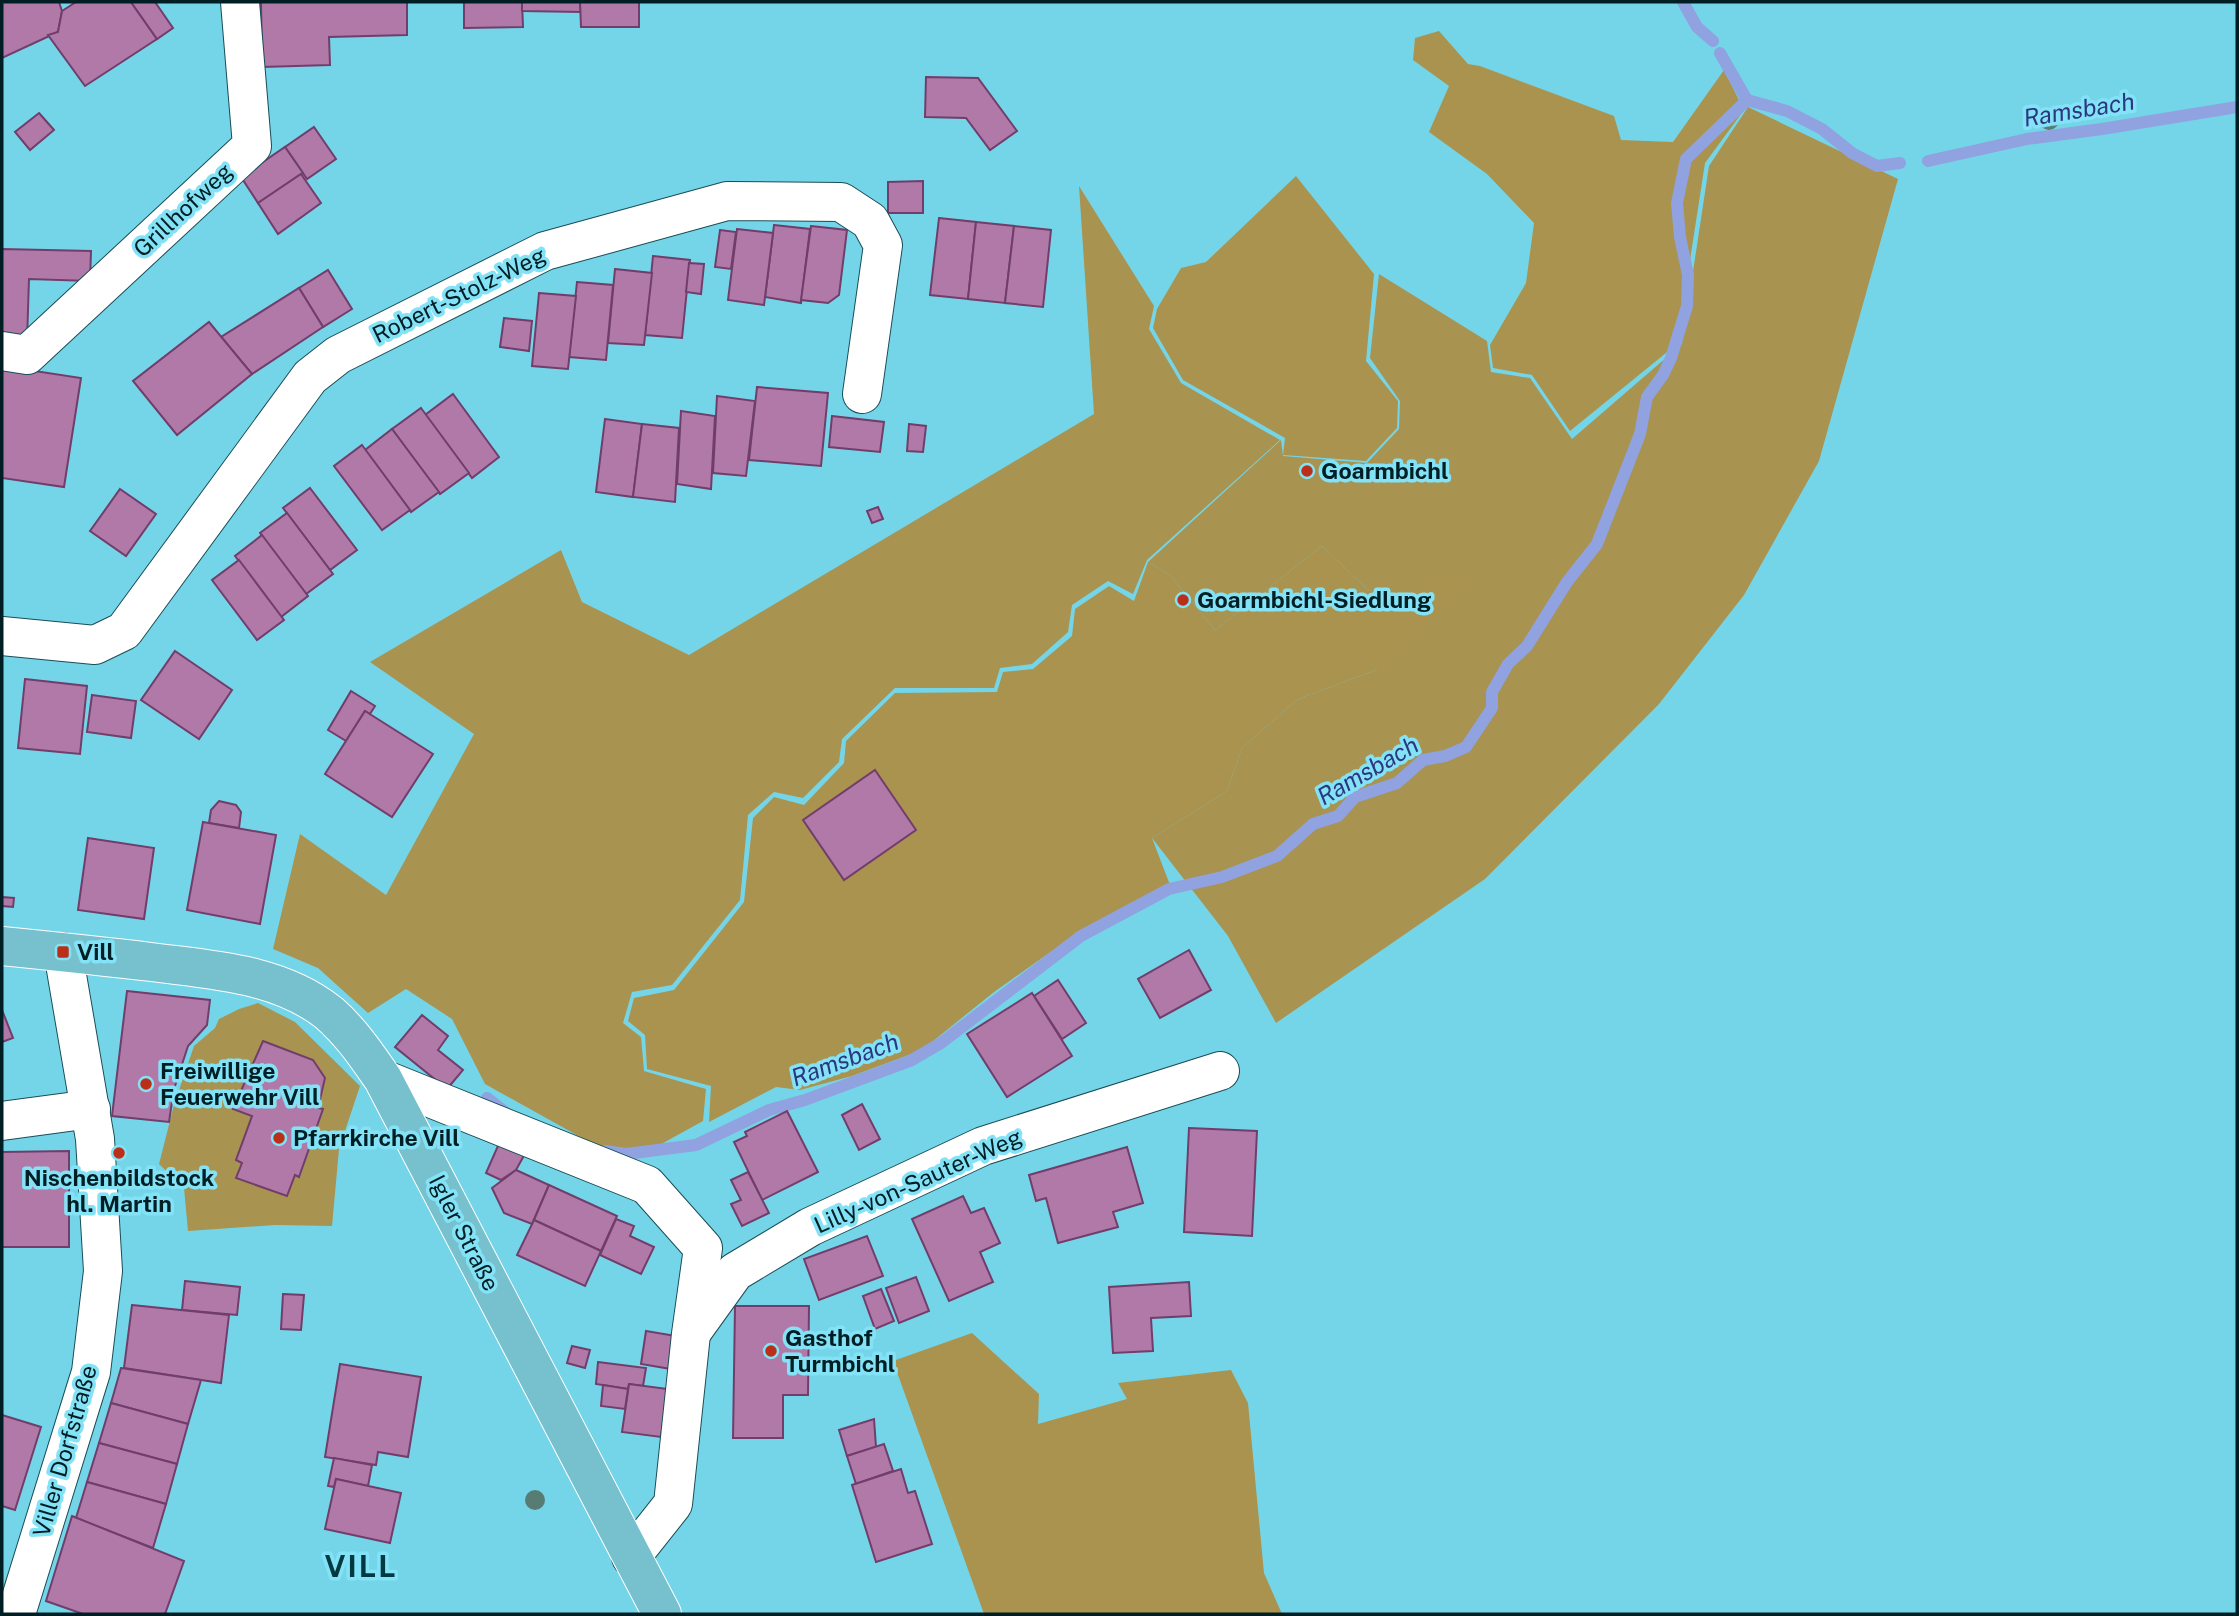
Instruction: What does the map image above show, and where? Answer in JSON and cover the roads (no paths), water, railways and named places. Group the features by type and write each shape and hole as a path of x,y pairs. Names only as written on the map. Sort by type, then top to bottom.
{"main road":[{"name":"Igler Straße","path":"2,946 256,977 306,998 348,1031 383,1079 662,1614"}],"street":[{"name":"Grillhofweg","path":"2,351 27,355 252,146 240,2"},
{"name":"Robert-Stolz-Weg","path":"2,636 95,645 124,631 310,377 338,355 545,251 727,201 841,202 870,221 883,245 862,394"},
{"name":"Viller Dorfstraße","path":"16,1614 91,1372 103,1270 95,1139 63,952"},
{"name":"Lilly-von-Sauter-Weg","path":"691,1334 735,1272 810,1227 983,1146 1220,1071"},
{"name":"Lilly-von-Sauter-Weg","path":"383,1079 647,1185 703,1248 673,1504 631,1557"},
{"path":"2,1121 91,1109"}],"waterway":[{"path":"1683,2 1697,27 1713,41"},
{"path":"1720,53 1747,100"},
{"name":"Ramsbach","path":"605,1151 626,1154 696,1145 769,1110 805,1100 910,1061 941,1043 1081,936 1169,889 1222,877 1277,856 1313,824 1338,816 1355,797 1397,783 1423,760 1445,756 1466,747 1492,708 1492,692 1508,664 1527,646 1567,582 1597,544 1640,434 1647,397 1671,358 1687,306 1688,275 1680,237 1677,203 1686,159 1747,100 1787,111 1822,129 1852,153 1877,166 1900,163"},
{"name":"Ramsbach","path":"1928,161 2027,139 2237,107"},
{"name":"Ramsbach","path":"487,1098 505,1112"}],"place":[{"name":"Goarmbichl","path":"1307,471"},
{"name":"Goarmbichl-Siedlung","path":"1183,600"},
{"name":"Vill","path":"63,952"},
{"name":"Freiwillige Feuerwehr Vill","path":"146,1084"},
{"name":"Pfarrkirche Vill","path":"279,1138"},
{"name":"Nischenbildstock hl. Martin","path":"119,1153"},
{"name":"Gasthof Turmbichl","path":"771,1351"}],"district":[{"name":"VILL","path":"361,1567"}]}
